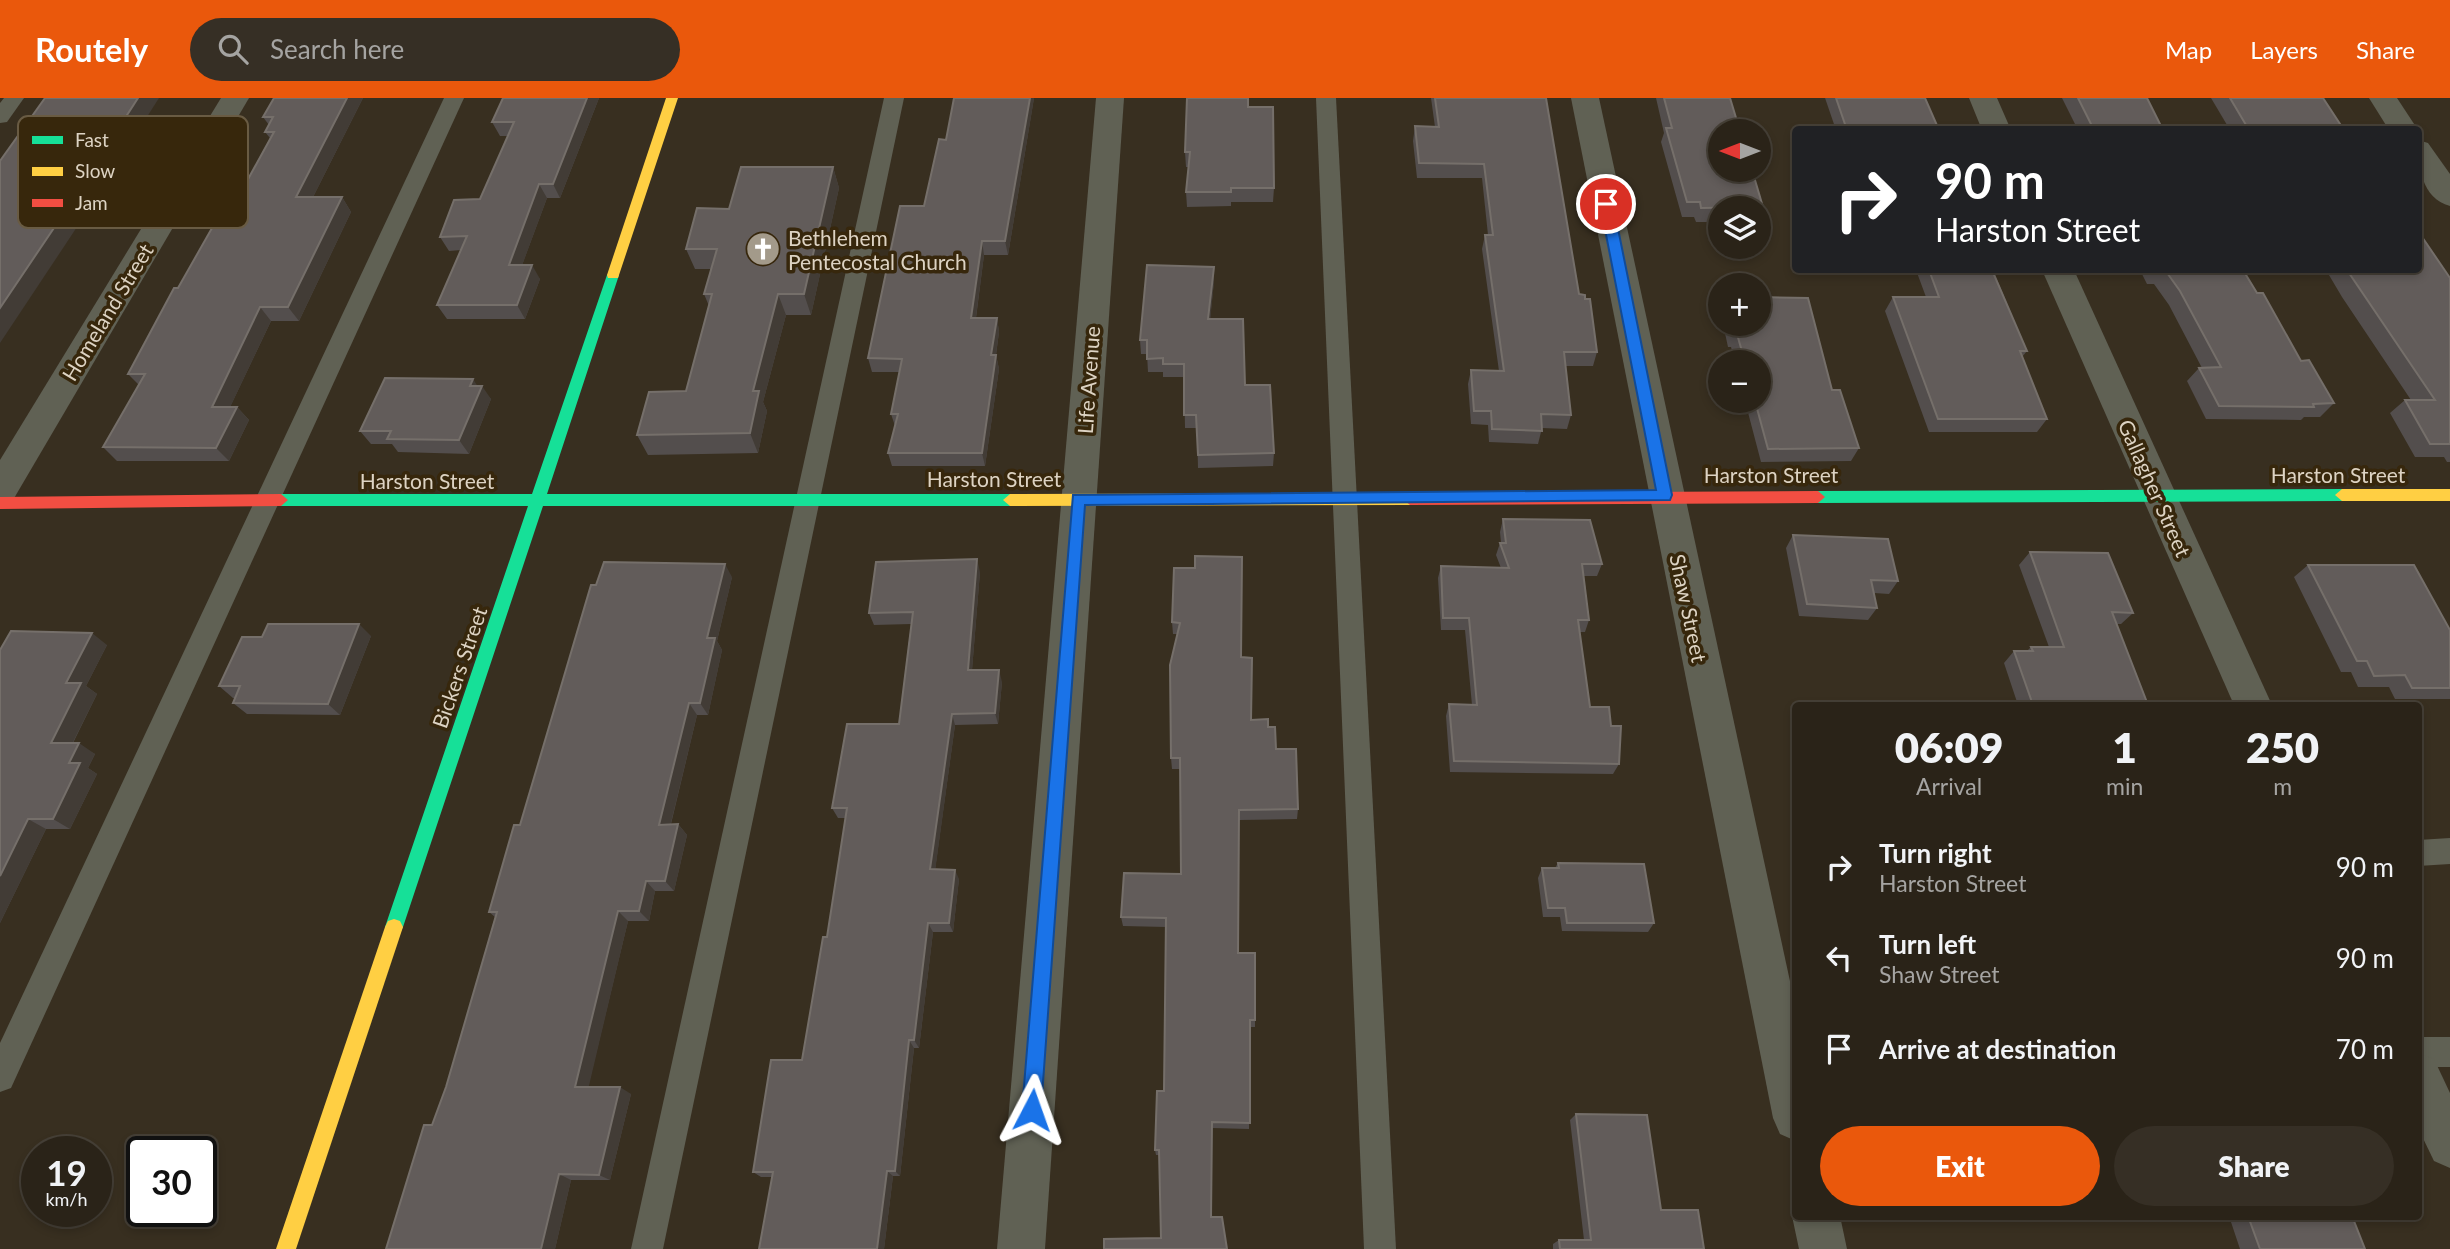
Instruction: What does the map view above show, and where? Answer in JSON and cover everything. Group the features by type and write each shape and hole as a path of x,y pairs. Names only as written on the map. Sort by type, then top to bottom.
{"street":[{"name":"Homeland Street","path":"224,116 235,98"},
{"name":"Bickers Street","path":"286,1249 672,98"},
{"name":"Life Avenue","path":"1021,1249 1110,98"},
{"name":"Shaw Street","path":"1585,98 1792,1099"},
{"path":"1983,98 1995,126"},
{"path":"2383,98 2401,126"},
{"path":"2422,156 2450,196"},
{"name":"Homeland Street","path":"0,490 157,228"},
{"name":"Gallagher Street","path":"2060,273 2252,702"},
{"name":"Harston Street","path":"0,503 1665,495 2450,495"},
{"path":"2422,1084 2450,1145"},
{"path":"1817,1220 1823,1249"}],"lane":[{"path":"0,117 14,98"},
{"path":"0,1077 454,98"},
{"path":"647,1249 894,98"},
{"path":"1326,98 1380,1249"},
{"path":"2422,853 2450,851"},
{"path":"2422,1052 2450,1052"}],"building":[{"path":"45,98 138,98 126,116 32,116"},
{"path":"274,98 347,98 296,197 342,197 288,307 260,307 212,407 237,407 216,448 103,447 145,374 128,374 174,288 178,288 212,228 248,228 248,179 274,132 265,132 273,117 263,117"},
{"path":"503,98 587,98 553,184 539,184 509,265 532,265 517,305 437,305 467,236 440,237 454,200 480,199 514,122 492,122"},
{"path":"954,98 1030,98 1005,241 982,241 971,318 997,318 991,355 996,355 982,453 888,453 898,414 891,414 902,359 868,358 900,206 924,206 939,139 946,140"},
{"path":"1187,98 1248,98 1248,107 1273,107 1274,188 1186,192 1190,152 1185,152"},
{"path":"1435,98 1546,98 1579,294 1590,299 1597,352 1564,352 1571,415 1541,414 1542,431 1492,429 1491,411 1474,411 1471,370 1504,371 1485,235 1493,235 1484,164 1419,163 1415,126 1439,127"},
{"path":"1664,98 1730,98 1736,119 1708,119 1708,182 1756,182 1760,196 1708,196 1708,208 1701,208 1700,202 1687,202 1666,128 1672,128"},
{"path":"1836,98 1925,98 1937,126 1846,126"},
{"path":"2078,98 2147,98 2161,126 2092,126"},
{"path":"2230,98 2323,98 2341,126 2247,126"},
{"path":"18,136 18,228 54,228 0,308 0,161"},
{"path":"741,167 833,167 804,294 778,294 753,391 759,391 750,433 637,435 649,392 686,391 712,294 704,294 717,249 686,249 697,208 729,209"},
{"path":"2422,237 2450,278 2450,444 2430,444 2405,400 2435,400 2349,273 2422,273"},
{"path":"1147,265 1214,267 1208,319 1243,319 1245,385 1270,385 1274,453 1198,455 1196,415 1184,415 1184,364 1163,364 1163,358 1147,359 1147,340 1140,340"},
{"path":"1930,273 1993,273 2027,351 2020,351 2047,419 1938,419 1893,297 1939,297"},
{"path":"2167,273 2245,273 2257,293 2263,293 2301,361 2309,360 2334,403 2313,404 2314,407 2219,406 2199,368 2221,367 2180,291"},
{"path":"1771,297 1808,298 1832,390 1840,390 1859,448 1768,449 1758,413 1771,413 1771,350 1742,350 1738,336 1771,336"},
{"path":"385,378 473,379 470,386 482,386 459,440 387,439 391,431 360,431"},
{"path":"1503,519 1590,520 1602,564 1582,564 1589,620 1578,620 1590,707 1609,707 1611,726 1621,726 1619,764 1454,761 1449,704 1477,705 1469,618 1443,618 1441,566 1509,568 1500,543 1506,543"},
{"path":"1793,535 1888,539 1898,581 1871,580 1877,608 1807,604"},
{"path":"2030,552 2108,553 2133,613 2112,612 2147,702 2032,702 2014,651 2033,651 2031,647 2064,647"},
{"path":"1195,556 1242,557 1241,657 1252,658 1251,720 1268,719 1268,727 1275,727 1276,749 1296,749 1298,809 1239,810 1238,953 1255,953 1255,1020 1250,1020 1250,1123 1212,1122 1211,1217 1222,1217 1227,1249 1104,1249 1104,1239 1161,1238 1159,1150 1155,1150 1157,1091 1164,1091 1166,918 1121,917 1124,873 1181,874 1180,758 1171,758 1170,665 1180,623 1172,622 1174,568 1195,568"},
{"path":"977,559 968,670 999,670 995,713 952,714 930,869 955,870 949,923 928,923 914,1040 909,1040 895,1171 887,1171 877,1249 759,1249 773,1172 753,1172 771,1060 802,1060 823,937 827,937 847,808 832,808 847,724 899,724 913,612 869,613 876,562"},
{"path":"604,562 725,564 707,638 715,638 700,703 689,703 659,825 678,824 665,881 646,881 639,911 618,911 575,1087 620,1087 599,1175 559,1174 541,1249 386,1249 424,1125 432,1125 446,1087 497,912 489,912 514,825 520,825 591,585 596,585"},
{"path":"2308,565 2414,565 2450,630 2450,688 2412,688 2405,675 2374,676 2367,661 2357,661"},
{"path":"268,624 359,624 328,704 233,703 240,686 219,686 242,637 262,637"},
{"path":"11,631 92,633 66,683 81,683 51,743 79,743 69,763 80,763 53,819 28,819 0,876 0,650"},
{"path":"1558,863 1644,864 1654,923 1567,923 1565,908 1548,908 1542,868 1559,868"},
{"path":"1576,1114 1647,1115 1661,1210 1698,1210 1704,1249 1560,1249 1559,1240 1591,1240"},
{"path":"2249,1220 2354,1220 2365,1249 2260,1249"}],"traffic: fast":[{"path":"394,927 613,275"},
{"path":"1818,497 2342,495"},
{"path":"281,500 1010,500"}],"traffic: slow":[{"path":"613,275 672,98"},
{"path":"2342,495 2450,495"},
{"path":"1010,500 1410,499"},
{"path":"286,1249 394,927"}],"traffic: jam":[{"path":"1410,499 1818,497"},
{"path":"0,503 281,500"}],"place":[{"name":"Bethlehem Pentecostal Church","path":"763,249"}],"route":[{"path":"1032,1110 1078,499 1665,495 1606,204"}]}
